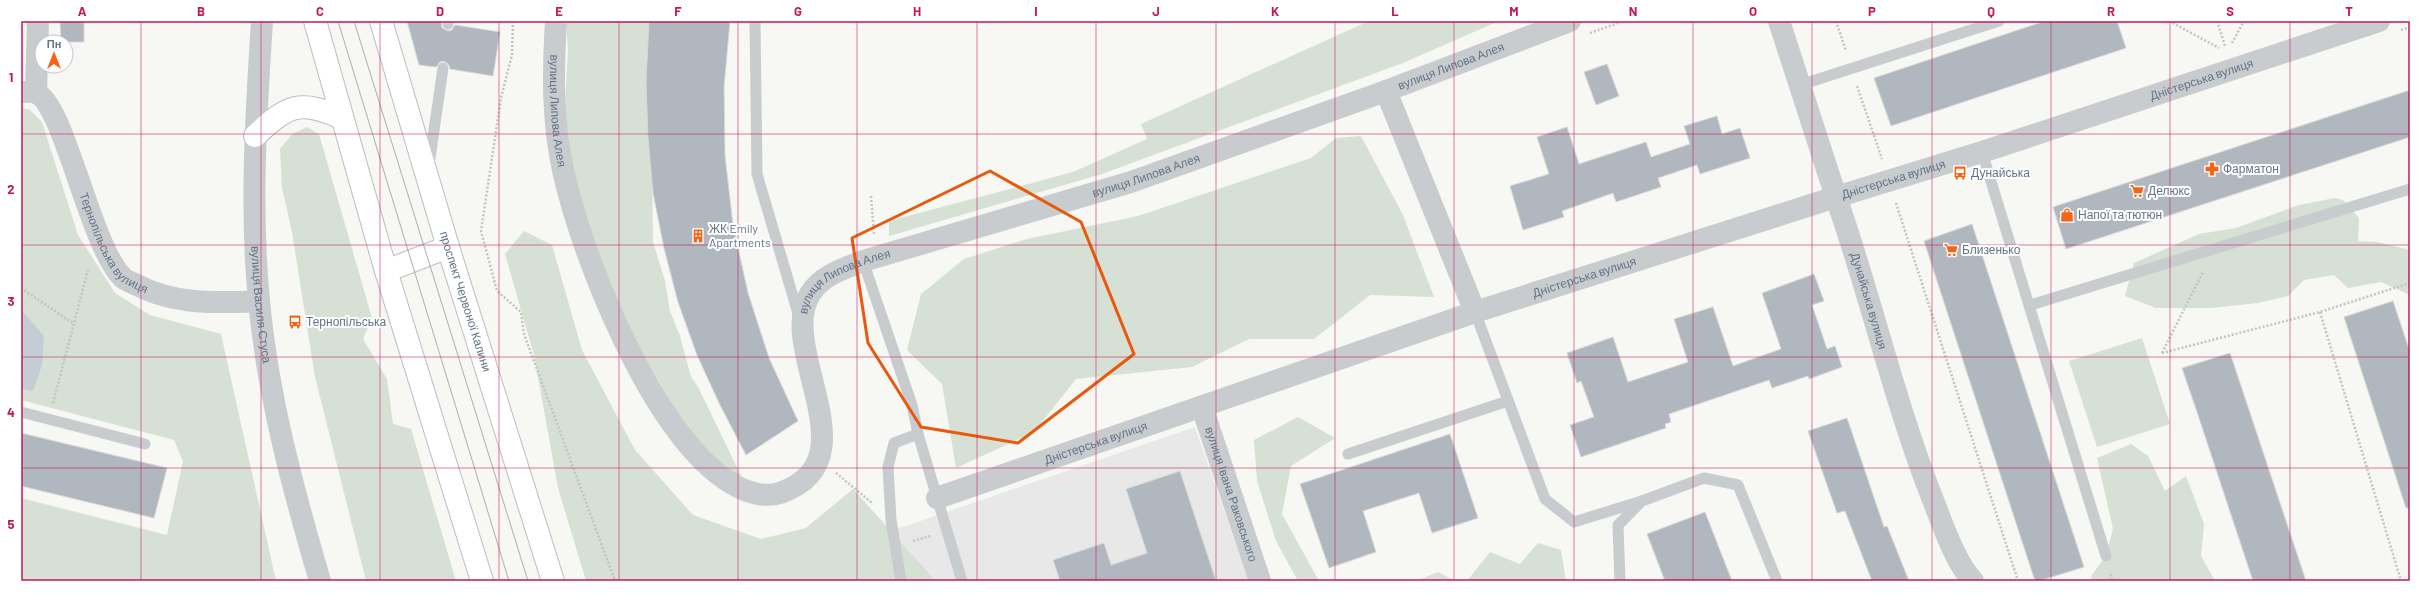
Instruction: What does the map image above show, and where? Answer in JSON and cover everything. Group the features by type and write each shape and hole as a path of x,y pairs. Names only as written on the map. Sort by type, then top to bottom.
{"main road":[{"path":"315,21 386,271 482,581"},
{"name":"проспект Червоної Калини","path":"381,21 448,247 553,581"},
{"path":"255,136 276,117 296,108 318,108 342,118"},
{"path":"386,271 448,247"}],"street":[{"name":"Тернопільська вулиця","path":"38,21 29,92 45,100 66,140 98,236 108,257 124,279 166,298 203,302 259,301"},
{"name":"вулиця Василя Стуса","path":"262,21 255,136 255,217 259,301 276,414 296,498 320,581"},
{"name":"вулиця Липова Алея","path":"556,21 553,72 556,128 563,170 590,259 623,338 663,411 693,451 719,476 744,491 761,494 777,494 796,486 810,476 820,456 821,425 802,325 808,296 816,286 833,272 863,261 1131,182 1386,91 1570,21"},
{"name":"Дунайська вулиця","path":"1783,22 1800,85 1836,197 1894,390 1946,533 1968,580"},
{"name":"Дністерська вулиця","path":"937,498 1475,312 1836,197 2387,26"},
{"path":"1386,91 1475,312"},
{"name":"вулиця Івана Раковського","path":"1202,407 1260,581"}],"lane":[{"path":"756,21 757,174 802,325"},
{"path":"1800,85 1999,21"},
{"path":"427,175 443,68"},
{"path":"1982,152 2106,556"},
{"path":"2030,305 2410,189"},
{"path":"863,261 912,406 918,434 962,581"},
{"path":"1475,312 1545,499 1574,522 1642,501 1704,478 1738,485 1777,581"},
{"path":"1348,454 1508,401"},
{"path":"21,412 145,444"},
{"path":"901,581 891,520 888,467 894,444 918,434"},
{"path":"1620,581 1618,525 1642,501"}],"path":[{"path":"513,21 512,55 502,98 481,231 497,291 521,312 524,334 615,581"},
{"path":"1836,21 1884,165"},
{"path":"2169,21 2221,49"},
{"path":"2218,21 2227,52"},
{"path":"2230,46 2244,21"},
{"path":"2387,26 2410,27"},
{"path":"1896,202 2018,581"},
{"path":"2215,249 2162,353 2320,312 2410,283"},
{"path":"21,288 74,324"},
{"path":"48,419 85,288"},
{"path":"2320,312 2401,581"},
{"path":"834,471 891,520"},
{"path":"896,546 947,531"}],"highlighted area":[{"path":"990,171 1081,222 1134,354 1018,443 921,427 868,343 852,238"}],"shaded area":[{"path":"566,21 662,21 652,149 653,242 665,281 670,311 680,336 691,377 698,387 747,488 691,436 618,313 573,178 564,122 568,50"},
{"path":"1369,21 1499,21 1403,63 1102,174 889,236 889,221 1073,172 1147,139 1141,124"},
{"path":"21,108 30,110 42,122 78,235 115,293 150,315 221,334 276,581 21,581 21,498 167,535 183,461 174,440 21,400 21,389 33,390 44,337 21,309"},
{"path":"307,127 319,134 372,318 363,339 387,379 393,424 411,429 456,581 366,581 315,377 292,232 282,188 280,149 292,134"},
{"path":"1361,136 1403,215 1434,297 1370,295 1314,339 1249,339 1192,367 1076,379 1034,432 956,468 942,384 907,350 921,294 964,259 1027,239 1138,216 1311,158 1336,138"},
{"path":"2335,198 2343,200 2359,218 2358,241 2377,242 2410,250 2410,295 2381,282 2348,288 2334,275 2304,280 2288,296 2258,303 2211,308 2156,308 2125,296 2134,263 2199,234 2236,228 2299,205"},
{"path":"524,231 552,245 582,350 635,450 693,515 761,539 806,528 853,489 933,578 932,581 586,581 558,488 534,355 505,254"},
{"path":"21,309 44,336 42,365 33,391 21,389"},
{"path":"2142,338 2170,424 2097,447 2069,361"},
{"path":"1298,417 1335,438 1291,466 1282,514 1319,581 1298,581 1276,541 1257,481 1254,440"},
{"path":"1195,427 1249,581 880,581 862,541"},
{"path":"2131,444 2148,456 2165,491 2186,476 2204,524 2201,556 2215,581 2092,581 2091,576 2106,556 2113,529 2097,458"},
{"path":"1538,543 1561,550 1566,581 1467,581 1490,552 1520,564"},
{"path":"1438,572 1455,581 1416,581"}],"building":[{"path":"60,21 84,21 84,42 74,42 74,34 61,34"},
{"path":"407,21 441,21 442,28 448,31 452,30 455,25 500,32 493,76 450,69 449,65 444,61 440,62 436,67 419,65"},
{"name":"ЖК Emily Apartments","path":"649,21 730,21 724,87 725,156 733,225 748,293 769,358 798,421 746,455 720,405 697,355 678,302 664,248 653,193 648,138 646,82"},
{"path":"2045,21 2117,21 2126,48 1891,126 1874,78"},
{"path":"1607,64 1619,96 1596,105 1584,72"},
{"path":"2410,90 2410,137 2066,249 2053,207"},
{"path":"1717,116 1722,134 1740,128 1750,158 1700,174 1697,165 1658,178 1661,187 1616,202 1613,193 1562,211 1564,217 1523,230 1510,186 1549,174 1537,137 1567,127 1579,164 1646,142 1651,157 1690,144 1684,126"},
{"path":"1972,224 2084,567 2039,581 2035,581 1924,241"},
{"path":"1814,274 1824,301 1812,305 1827,349 1835,346 1842,367 1809,379 1808,376 1772,388 1769,380 1669,414 1671,422 1665,424 1666,428 1581,457 1570,425 1594,417 1581,381 1577,383 1567,353 1613,337 1628,382 1688,362 1674,319 1713,307 1733,366 1781,349 1762,293"},
{"path":"2393,301 2410,352 2410,508 2406,508 2344,317"},
{"path":"2230,353 2306,581 2253,581 2182,368"},
{"path":"1847,418 1884,527 1887,526 1909,581 1872,581 1845,511 1837,513 1808,431"},
{"path":"21,433 167,468 154,518 21,486"},
{"path":"1450,434 1478,518 1432,533 1419,493 1363,511 1376,552 1329,568 1300,484"},
{"path":"1180,471 1216,581 1060,581 1053,560 1104,543 1111,565 1147,553 1126,489"},
{"path":"1705,512 1732,581 1665,581 1647,534"}],"tram line":[{"path":"338,21 509,581"},
{"path":"354,21 528,581"}],"place":[{"name":"Фарматон","path":"2212,169"},
{"name":"Дунайська","path":"1960,173"},
{"name":"Делюкс","path":"2137,191"},
{"name":"Напої та тютюн","path":"2067,215"},
{"name":"ЖК Emily Apartments","path":"698,236"},
{"name":"Близенько","path":"1951,250"},
{"name":"Тернопільська","path":"295,322"}]}
